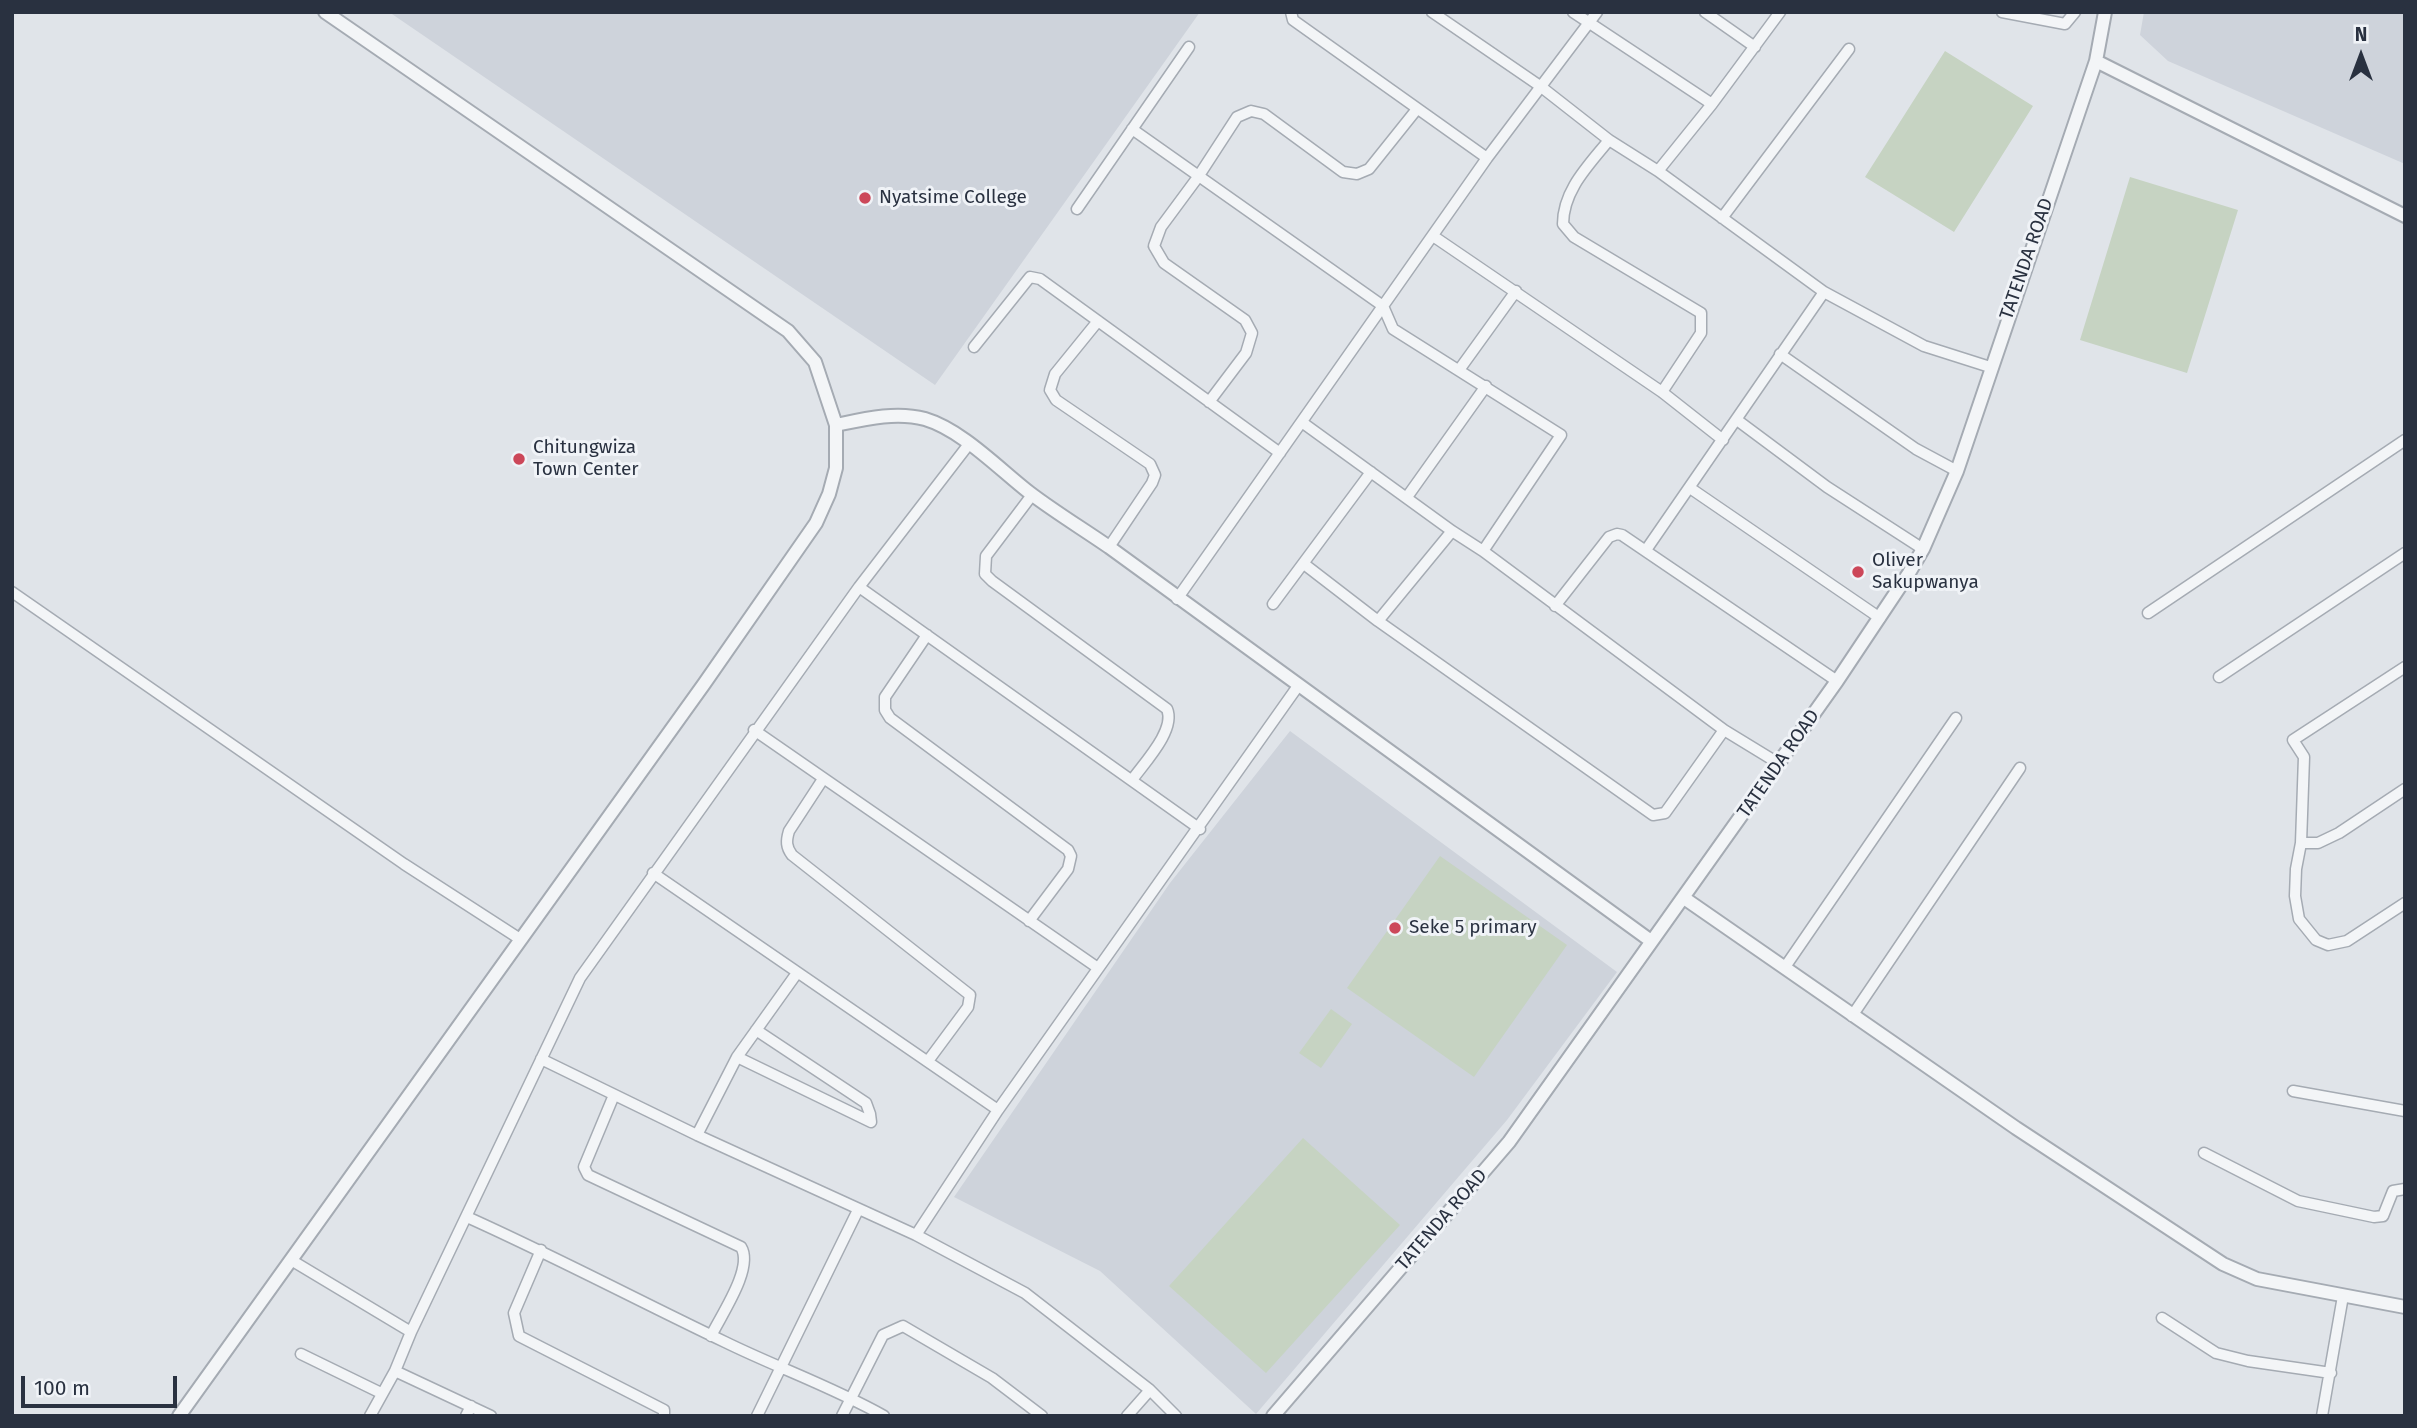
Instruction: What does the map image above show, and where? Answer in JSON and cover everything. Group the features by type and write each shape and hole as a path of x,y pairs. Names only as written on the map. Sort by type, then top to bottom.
{"street":[{"path":"179,1416 704,684 816,523 829,494 836,468 835,425 815,362 788,331 326,12"},
{"path":"1290,12 1293,20 1486,158"},
{"path":"1432,12 1540,86 1609,139 1658,171 1824,292 1924,346 1990,368"},
{"path":"1573,12 1712,104"},
{"path":"1177,599 1303,423 1486,158 1597,12"},
{"path":"1705,12 1755,47"},
{"path":"1658,171 1780,12"},
{"path":"2002,12 2065,24 2076,12"},
{"name":"TATENDA ROAD","path":"1273,1416 1509,1142 1837,681 1923,549 1956,471 2096,61 2105,12"},
{"path":"1077,209 1189,47"},
{"path":"1722,218 1849,49"},
{"path":"2096,61 2405,216"},
{"path":"1209,402 1246,353 1252,333 1245,320 1164,263 1154,246 1161,227 1237,117 1251,111 1264,114 1343,172 1357,174 1369,169 1417,109"},
{"path":"1132,129 1383,306 1392,329 1561,435 1483,551"},
{"path":"1609,139 1574,185 1563,208 1563,224 1574,237 1701,313 1701,332 1662,392"},
{"path":"1433,236 1662,392 1723,439"},
{"path":"974,347 1030,276 1040,279 1280,453"},
{"path":"1459,370 1516,291"},
{"path":"1646,550 1824,292"},
{"path":"1098,321 1055,374 1051,390 1056,400 1150,464 1155,475 1109,547"},
{"path":"1780,354 1916,449 1956,471"},
{"path":"1407,497 1486,386"},
{"path":"835,425 868,418 902,416 925,419 942,426 969,444 1032,495 1109,547 1651,942"},
{"path":"1737,420 1828,487 1923,549"},
{"path":"1303,423 1483,551 1724,730 1779,763"},
{"path":"2148,613 2405,440"},
{"path":"370,1416 395,1371 411,1332 580,978 754,730 969,444"},
{"path":"1273,604 1371,472"},
{"path":"1690,488 1880,618"},
{"path":"1032,495 986,556 985,573 992,581 1167,709 1170,716 1168,729 1132,780"},
{"path":"1378,621 1452,531"},
{"path":"1555,606 1612,535 1622,535 1837,681"},
{"path":"2219,677 2405,553"},
{"path":"1304,564 1378,621 1653,815 1665,813 1724,730"},
{"path":"859,587 1199,829"},
{"path":"12,592 404,864 520,939"},
{"path":"926,635 885,696 885,710 890,718 1068,850 1071,856 1068,869 1029,921"},
{"path":"2405,667 2293,740 2304,757 2301,842 2295,896 2299,919 2316,940 2328,945 2347,942 2405,903"},
{"path":"916,1235 998,1110 1298,686"},
{"path":"1785,967 1956,718"},
{"path":"754,730 1098,968"},
{"path":"1852,1016 2020,768"},
{"path":"824,779 789,831 787,849 970,995 968,1007 929,1061"},
{"path":"2301,842 2318,843 2339,833 2405,789"},
{"path":"653,873 998,1110"},
{"path":"1684,898 2117,1196 2223,1264 2257,1279 2405,1307"},
{"path":"697,1135 737,1057 797,973"},
{"path":"737,1057 871,1122 866,1102 756,1030"},
{"path":"541,1059 697,1135 916,1235 1026,1293 1150,1390 1176,1416"},
{"path":"2293,1091 2405,1111"},
{"path":"614,1095 584,1167 587,1175 741,1247 745,1254 743,1272 711,1336"},
{"path":"2204,1153 2298,1201 2374,1217 2383,1216 2393,1191 2405,1189"},
{"path":"757,1416 858,1210"},
{"path":"467,1217 541,1250 780,1369 850,1397 884,1416"},
{"path":"541,1250 514,1313 519,1336 664,1410 664,1416"},
{"path":"291,1260 411,1332"},
{"path":"2322,1416 2343,1296"},
{"path":"2162,1318 2216,1353 2248,1361 2331,1373"},
{"path":"842,1416 883,1335 903,1326 992,1378 1042,1416"},
{"path":"301,1354 381,1393"},
{"path":"395,1371 468,1411 491,1416"},
{"path":"1127,1416 1150,1390"}],"shaded area":[{"name":"Nyatsime College","path":"389,12 1200,12 935,385"},
{"path":"2144,12 2405,12 2405,164 2168,61 2140,35"},
{"path":"1290,731 1617,972 1507,1120 1256,1414 1100,1271 954,1197 1170,883"}],"green space":[{"path":"1945,51 2033,106 1954,232 1865,177"},
{"path":"2130,177 2238,210 2187,373 2080,340"},
{"path":"1440,856 1567,945 1474,1077 1347,988"},
{"path":"1331,1009 1352,1024 1321,1068 1299,1053"},
{"path":"1303,1138 1400,1225 1266,1373 1169,1286"}],"place":[{"name":"Nyatsime College","path":"865,198"},
{"name":"Chitungwiza Town Center","path":"519,459"},
{"name":"Oliver Sakupwanya","path":"1858,572"},
{"name":"Seke 5 primary","path":"1395,928"}]}
